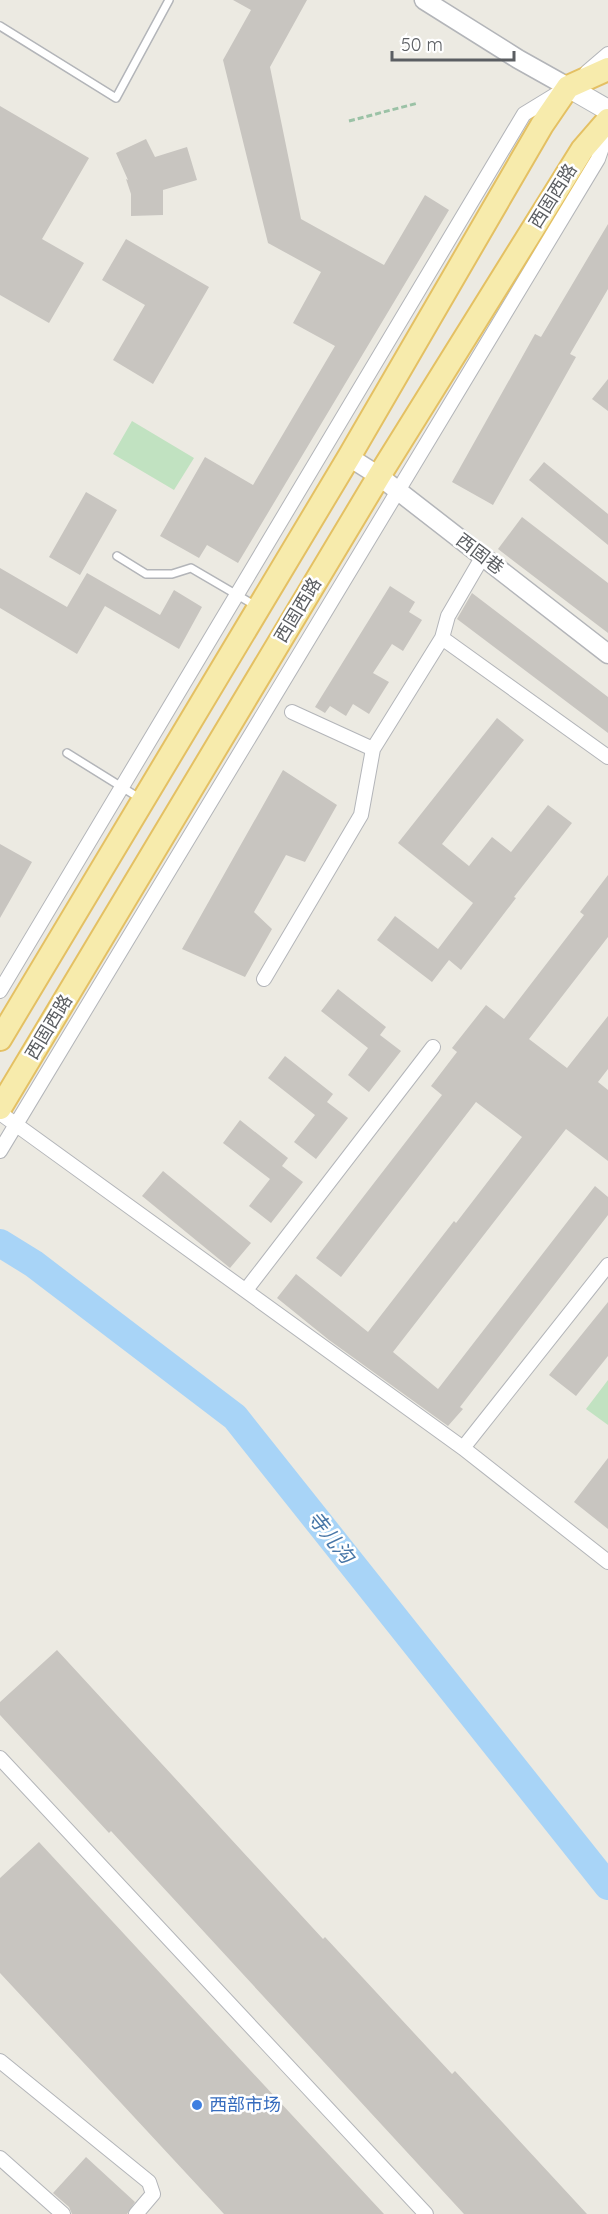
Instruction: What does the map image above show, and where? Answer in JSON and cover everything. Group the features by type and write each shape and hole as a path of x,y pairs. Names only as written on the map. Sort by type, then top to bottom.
{"main road":[{"path":"568,87 608,69"},
{"path":"568,87 608,110"},
{"name":"西固西路","path":"0,1039 349,457 542,125 568,87"},
{"name":"西固西路","path":"0,1108 379,476 582,150 608,120"}],"street":[{"path":"424,0 518,59 568,87"},
{"path":"0,991 524,114 568,87 608,54"},
{"path":"0,1151 597,159 608,130"},
{"name":"西固巷","path":"349,457 379,476 608,654"},
{"path":"264,979 360,815 373,749 442,638 448,616 483,556"},
{"path":"442,638 608,757"},
{"path":"292,712 373,749"},
{"path":"246,1290 433,1047"},
{"path":"0,1113 463,1448 608,1562"},
{"path":"463,1448 608,1264"},
{"path":"0,1758 426,2214"},
{"path":"0,2061 148,2182 153,2194 136,2214"},
{"path":"0,2158 63,2214"}],"lane":[{"path":"0,26 116,98 169,0"},
{"path":"117,556 146,574 172,574 191,568 258,608"},
{"path":"67,753 143,800"}],"path":[{"path":"350,122 418,103"}],"green space":[{"path":"132,421 194,458 174,490 113,454"},
{"path":"608,1380 608,1425 586,1409"}],"building":[{"path":"233,0 307,0 270,67 301,219 384,265 425,195 449,210 238,563 207,545 199,558 160,536 205,457 253,485 335,346 293,323 321,272 268,243 223,60 251,10"},
{"path":"0,106 89,158 42,239 84,263 49,323 0,295"},
{"path":"146,139 155,157 187,147 197,180 163,190 163,215 131,216 131,194 126,179 128,180 116,153"},
{"path":"608,224 608,289 570,354 576,357 493,505 452,482 535,334 541,337"},
{"path":"126,239 209,287 153,384 113,360 145,305 102,280"},
{"path":"608,379 608,411 592,399"},
{"path":"544,462 608,514 608,545 529,480"},
{"path":"86,492 117,510 80,575 49,557"},
{"path":"522,517 608,583 608,633 498,549"},
{"path":"0,568 67,607 87,573 160,615 174,590 202,607 179,649 105,606 77,654 0,608"},
{"path":"390,586 415,602 409,612 422,620 403,651 392,644 373,673 389,682 369,714 353,704 346,716 330,706 325,713 315,707"},
{"path":"472,593 608,697 608,733 457,619"},
{"path":"497,718 524,740 442,844 469,866 492,837 511,852 548,805 572,823 461,970 449,960 432,982 377,940 395,916 438,949 473,903 398,843"},
{"path":"283,770 337,805 305,862 286,855 254,912 272,929 245,977 182,949"},
{"path":"0,844 32,862 0,918"},
{"path":"608,875 608,937 529,1039 567,1068 608,1016 608,1069 598,1082 608,1090 608,1161 566,1129 393,1352 438,1389 595,1186 608,1197 608,1215 460,1407 463,1409 448,1426 329,1340 277,1298 296,1274 368,1332 454,1221 456,1223 522,1137 476,1102 341,1277 316,1258 442,1095 431,1086 457,1052 452,1048 486,1005 504,1019 584,915 580,912"},
{"path":"338,989 386,1027 380,1035 401,1051 369,1092 348,1075 368,1048 321,1011"},
{"path":"285,1056 333,1094 327,1102 348,1118 316,1159 294,1142 315,1115 268,1078"},
{"path":"240,1120 288,1158 282,1166 303,1182 271,1223 249,1206 270,1179 223,1143"},
{"path":"163,1171 251,1243 230,1268 142,1196"},
{"path":"608,1302 608,1356 576,1396 549,1375"},
{"path":"608,1458 608,1529 574,1502"},
{"path":"57,1650 323,1939 325,1937 452,2074 455,2071 587,2214 464,2214 111,1831 109,1833 0,1715 0,1702"},
{"name":"西部市场","path":"39,1842 384,2214 224,2214 0,1973 0,1878"},
{"path":"86,2157 135,2202 127,2214 72,2214 69,2207 53,2193"}],"waterway":[{"name":"寺儿沟","path":"0,1243 34,1264 235,1417 608,1886"}],"place":[{"name":"西部市场","path":"197,2105"}]}
